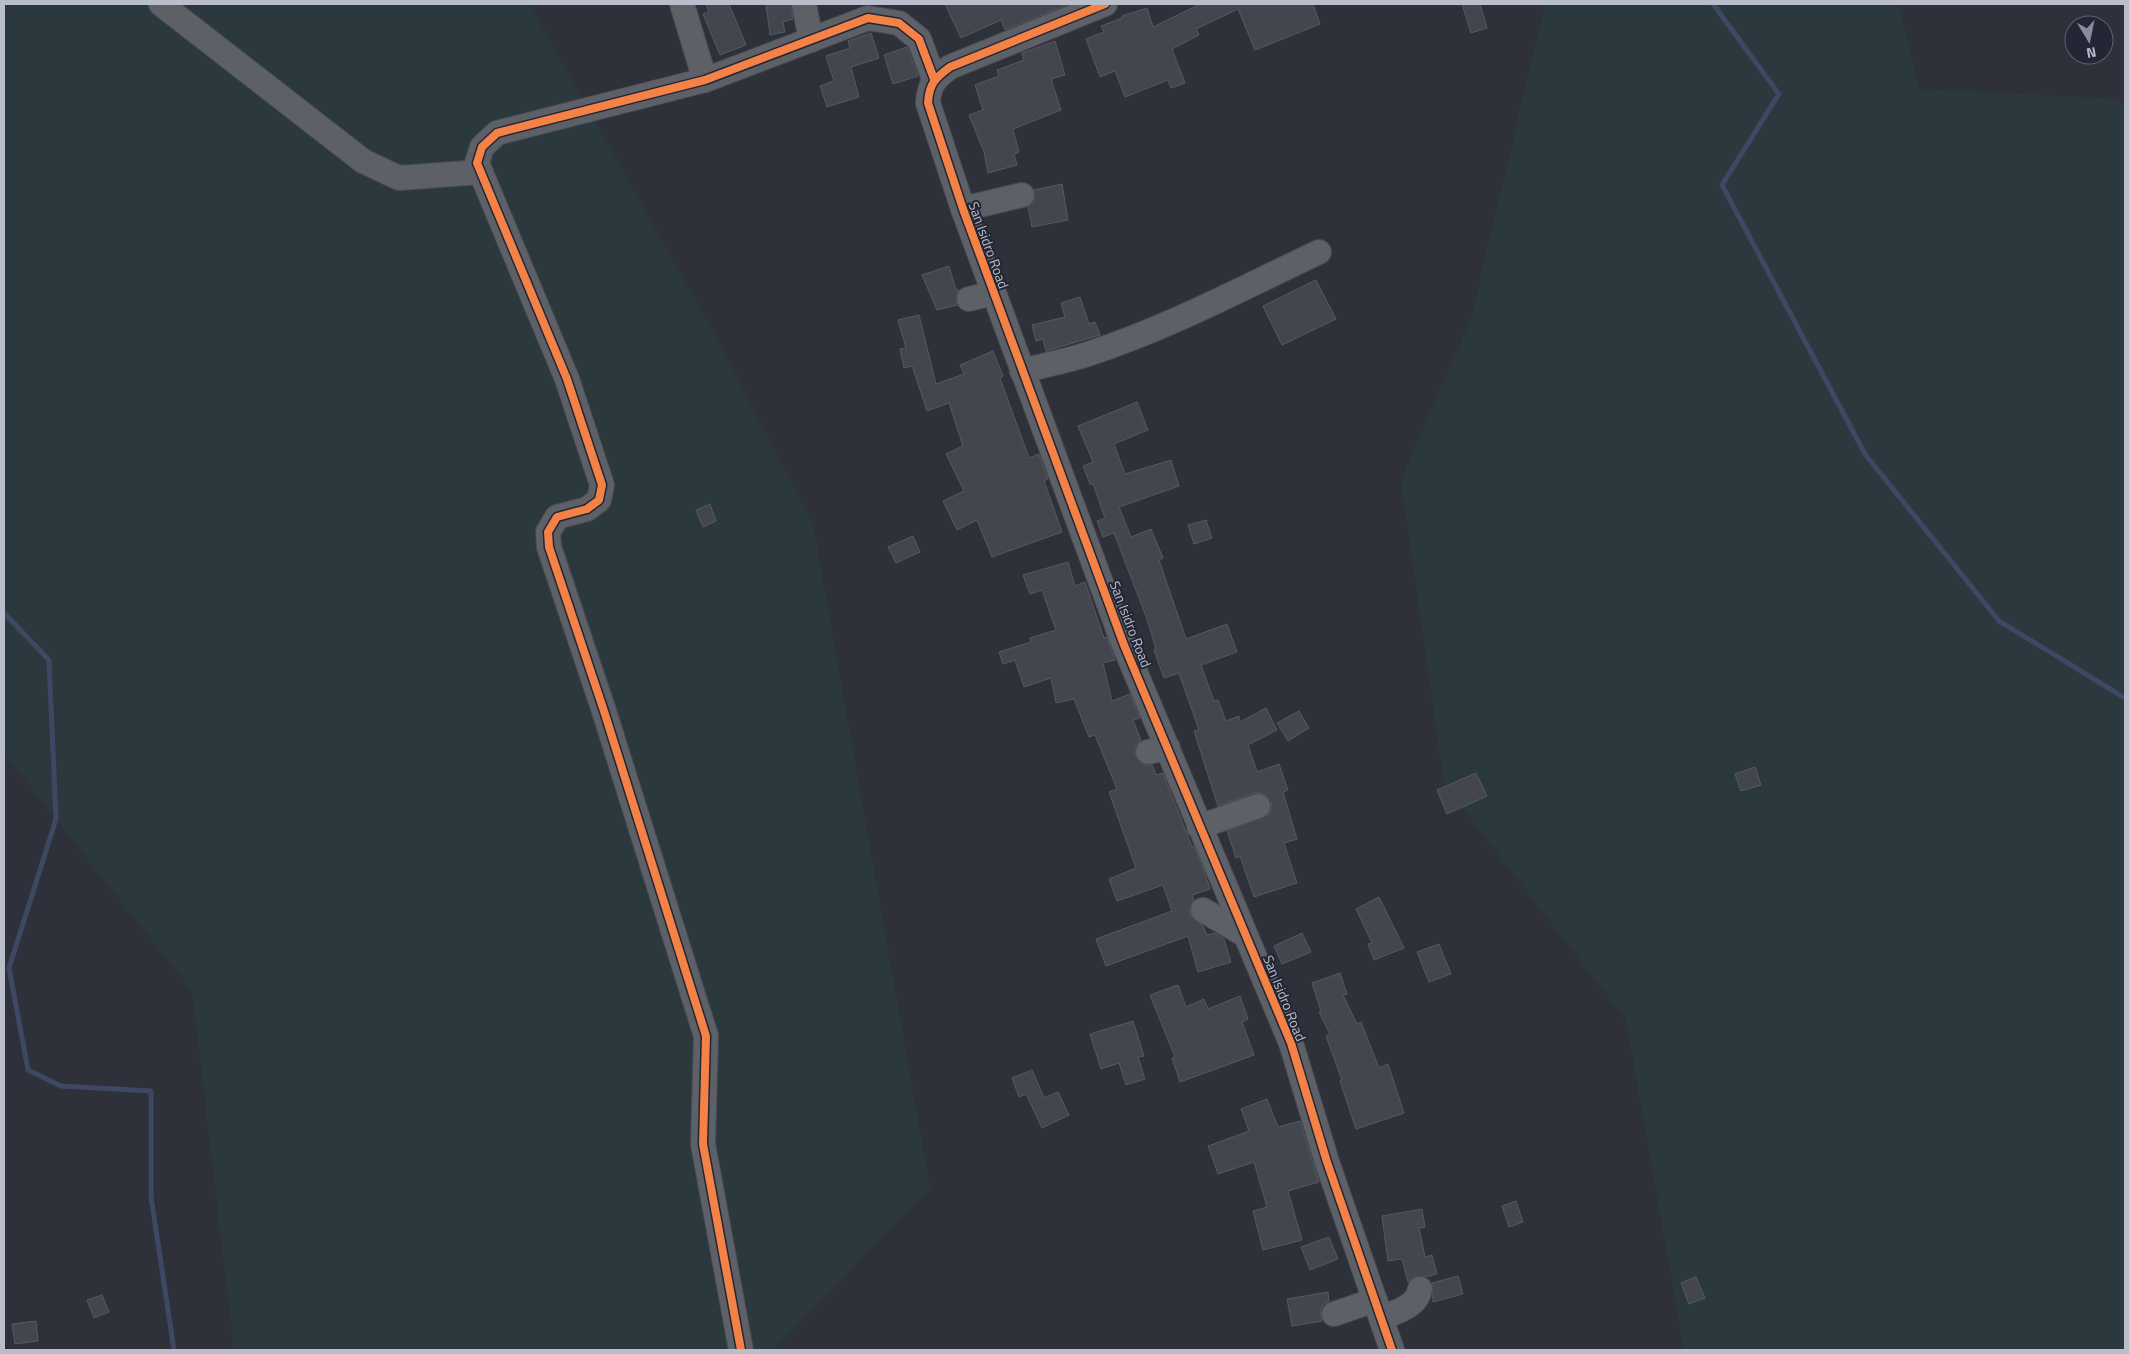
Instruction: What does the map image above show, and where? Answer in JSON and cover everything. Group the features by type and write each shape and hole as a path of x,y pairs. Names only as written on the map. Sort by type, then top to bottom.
{"street":[{"path":"161,4 363,160 399,178 481,172"},
{"path":"682,4 705,80"},
{"path":"804,4 811,40"},
{"path":"741,1350 703,1144 706,1036 604,711 549,547 548,532 557,517 587,509 599,500 602,485 567,379 477,163 482,146 497,133 705,80 868,18 899,23 919,39 934,79 950,67 1104,4"},
{"name":"San Isidro Road","path":"934,79 929,88 928,102 993,293 1124,645 1158,750 1199,827 1291,1043 1327,1162 1392,1350"},
{"path":"963,209 1022,195"},
{"path":"1022,371 1114,345 1168,323 1319,252"},
{"path":"969,299 993,293"},
{"path":"1199,827 1258,806"},
{"path":"1203,910 1245,935"},
{"path":"1334,1314 1412,1304 1418,1298 1420,1289"}],"shaded area":[{"path":"4,4 529,4 720,344 813,524 930,1188 773,1350 234,1350 192,990 4,754"},
{"path":"1545,4 1899,4 1919,89 2120,99 2125,105 2125,1350 1684,1350 1626,1020 1444,784 1401,480 1471,318"}],"building":[{"path":"706,4 729,4 746,45 720,55 703,14 709,12"},
{"path":"766,4 791,4 793,19 783,22 785,32 770,35"},
{"path":"945,4 1069,4 1005,30 1001,20 961,38"},
{"path":"1200,4 1313,4 1320,24 1255,50 1238,9 1196,29 1199,35 1172,49 1185,83 1171,88 1168,80 1125,97 1115,71 1100,77 1086,39 1104,32 1101,26 1122,18 1122,16 1147,8 1153,27"},
{"path":"1462,4 1480,4 1487,28 1471,33"},
{"path":"871,33 879,58 851,67 859,97 827,107 820,86 834,81 826,56 850,48 848,41"},
{"path":"1055,41 1065,75 1051,79 1061,110 1013,129 1019,152 1014,154 1017,165 988,173 984,152 969,115 983,110 975,85 999,76 997,70 1024,60 1022,53"},
{"path":"907,47 918,76 893,84 884,55"},
{"path":"1062,184 1068,220 1032,227 1028,207 1035,199 1034,190"},
{"path":"949,266 956,290 959,290 956,296 957,305 937,310 922,275"},
{"path":"1316,280 1336,319 1282,345 1263,306"},
{"path":"1080,297 1089,324 1095,322 1100,335 1046,351 1043,339 1036,341 1032,325 1065,317 1061,303"},
{"path":"919,315 936,384 964,374 960,365 993,351 1003,376 1000,378 1029,458 1039,454 1048,479 1044,481 1062,532 992,557 977,520 957,530 943,501 964,491 946,454 963,446 949,403 927,411 912,366 904,368 900,349 906,348 898,320"},
{"path":"1137,402 1148,430 1114,444 1125,474 1171,460 1179,486 1119,507 1131,537 1151,529 1163,558 1159,560 1186,639 1227,624 1237,652 1201,665 1214,701 1218,700 1226,721 1239,716 1240,722 1266,708 1277,730 1248,745 1257,772 1279,764 1288,790 1283,792 1297,839 1284,843 1297,883 1254,897 1240,856 1236,858 1227,831 1268,815 1272,808 1271,801 1261,793 1254,793 1218,806 1194,731 1199,730 1179,673 1164,678 1154,650 1156,649 1147,619 1114,533 1103,537 1097,521 1105,518 1093,484 1090,484 1083,466 1093,462 1078,426"},
{"path":"710,504 716,521 703,527 696,510"},
{"path":"1206,520 1212,538 1194,544 1188,525"},
{"path":"913,536 920,552 896,563 888,547"},
{"path":"1068,562 1075,586 1085,582 1104,638 1107,637 1115,660 1103,663 1112,701 1130,694 1140,718 1133,720 1141,740 1135,747 1135,755 1143,765 1152,765 1156,775 1163,773 1192,847 1194,846 1204,870 1210,889 1192,895 1194,900 1189,909 1191,916 1203,926 1207,935 1215,933 1224,939 1231,962 1198,972 1188,936 1106,966 1096,939 1172,911 1163,885 1117,901 1109,879 1136,868 1109,792 1117,789 1095,735 1089,737 1074,699 1056,703 1051,678 1024,687 1015,660 1003,664 999,652 1031,642 1030,638 1056,630 1042,590 1030,594 1023,575"},
{"path":"1299,711 1309,728 1288,741 1277,723"},
{"path":"1755,767 1761,785 1741,791 1735,774"},
{"path":"1476,773 1487,796 1447,814 1437,790"},
{"path":"1379,897 1404,948 1374,960 1368,944 1372,943 1356,909"},
{"path":"1302,933 1311,952 1282,964 1274,946"},
{"path":"1439,944 1451,974 1429,982 1417,952"},
{"path":"1340,973 1347,994 1343,995 1357,1024 1361,1022 1379,1068 1388,1064 1404,1113 1356,1129 1340,1081 1342,1080 1326,1036 1330,1034 1319,1012 1321,1011 1312,983"},
{"path":"1178,985 1186,1007 1204,999 1208,1009 1240,996 1248,1019 1242,1022 1254,1055 1180,1082 1172,1058 1175,1057 1150,995"},
{"path":"1133,1021 1144,1056 1138,1057 1145,1079 1126,1085 1119,1063 1101,1069 1090,1034"},
{"path":"1032,1070 1044,1098 1058,1092 1069,1115 1042,1128 1026,1094 1019,1097 1012,1078"},
{"path":"1267,1099 1278,1127 1300,1121 1319,1182 1288,1191 1302,1240 1263,1250 1253,1211 1267,1207 1254,1162 1218,1174 1208,1146 1249,1131 1241,1109"},
{"path":"1516,1201 1523,1222 1509,1227 1502,1206"},
{"path":"1422,1209 1425,1227 1419,1228 1425,1257 1432,1255 1437,1274 1426,1277 1416,1276 1408,1282 1402,1259 1388,1261 1382,1216"},
{"path":"1329,1237 1338,1259 1310,1270 1301,1247"},
{"path":"1458,1276 1463,1294 1433,1302 1432,1283"},
{"path":"1696,1277 1705,1298 1689,1304 1681,1283"},
{"path":"1328,1292 1329,1301 1323,1305 1320,1312 1322,1321 1292,1326 1287,1299"},
{"path":"102,1295 109,1312 94,1318 87,1300"},
{"path":"36,1321 38,1341 15,1344 12,1324"}],"waterway":[{"path":"1713,4 1779,94 1722,185 1865,454 1999,621 2125,698"},
{"path":"4,613 49,660 56,819 9,968 28,1070 61,1086 151,1091 151,1197 174,1350"}],"cycle path":[{"path":"1105,4 950,67 931,86 928,103 963,209 1124,645 1291,1043 1327,1162 1392,1350"},
{"path":"741,1350 703,1144 706,1036 604,711 549,547 548,532 557,517 587,509 599,500 602,485 567,379 477,163 482,147 497,133 705,80 868,18 899,23 919,39 934,79"}]}
